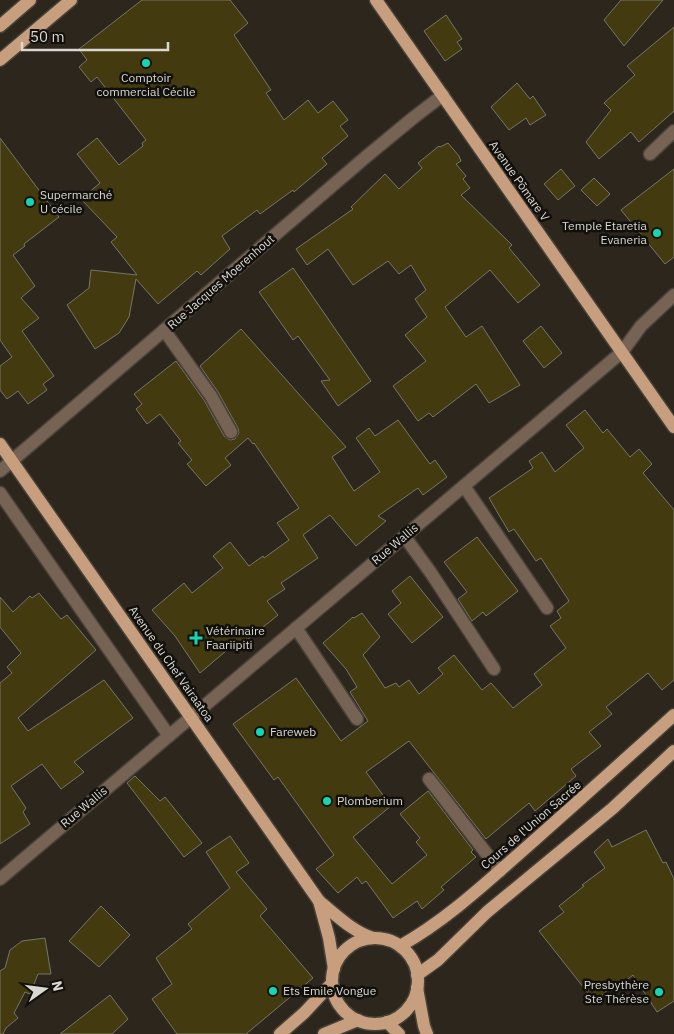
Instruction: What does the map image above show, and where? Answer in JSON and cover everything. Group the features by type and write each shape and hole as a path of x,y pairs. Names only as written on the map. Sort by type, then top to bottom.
{"main road":[{"path":"0,26 30,0"},
{"path":"0,60 71,0"},
{"name":"Avenue Pōmare V","path":"376,0 674,427"},
{"name":"Avenue du Chef Vairaatoa","path":"0,444 319,901 346,924 362,934 387,940 400,946"},
{"name":"Cours de l'Union Sacrée","path":"400,946 419,936 446,916 500,871 674,715"},
{"path":"324,1034 358,1020 372,1024 387,1022 399,1016 409,1006 417,981 486,912 613,808 674,750"},
{"name":"Avenue du Chef Vairaatoa","path":"319,901 329,938 334,969 332,983 334,991 340,1005 358,1020"},
{"name":"Avenue du Chef Vairaatoa","path":"334,969 340,957 349,947 360,941 373,938"},
{"path":"400,946 412,961 427,1034"},
{"path":"280,1034 304,1013 332,983"},
{"path":"387,1022 399,1034"}],"street":[{"name":"Rue Jacques Moerenhout","path":"0,471 367,156 443,95"},
{"path":"650,154 674,131"},
{"name":"Rue Wallis","path":"0,879 622,352 641,326 674,294"},
{"path":"164,330 211,396 231,432"},
{"path":"464,486 547,608"},
{"path":"0,493 169,736"},
{"path":"405,536 494,669"},
{"path":"296,628 357,719"},
{"path":"429,779 500,871"}],"building":[{"path":"142,0 230,0 248,23 234,35 271,90 266,93 284,120 308,100 318,113 333,101 348,120 340,126 348,136 322,158 327,164 294,192 293,190 260,214 257,210 222,236 230,249 201,275 197,271 158,304 136,279 129,317 119,333 95,349 67,305 89,288 91,270 137,275 111,242 117,237 81,199 100,183 77,154 97,138 119,165 143,146 142,143 146,140 97,77 91,82 79,67 87,60 79,49"},
{"path":"621,0 663,0 624,46 604,20"},
{"path":"446,15 462,39 457,42 462,49 445,61 424,31"},
{"path":"674,27 674,111 639,142 631,132 599,159 586,142 611,110 604,103 635,75 627,66"},
{"path":"517,83 530,99 533,96 546,115 530,125 526,118 509,130 491,107"},
{"path":"0,138 59,217 13,255 35,286 21,298 39,318 22,331 54,376 43,384 47,390 28,404 18,391 7,399 0,390 0,366 12,357 0,340"},
{"path":"448,143 459,156 461,161 456,164 466,176 463,179 470,188 461,195 512,245 509,248 540,285 518,303 490,270 445,307 466,337 482,326 520,385 489,403 476,384 433,417 429,413 418,421 393,386 426,361 405,335 427,317 415,299 426,290 411,265 399,274 388,261 353,285 328,249 307,265 296,249 353,209 351,207 385,174 399,189 422,168 418,163 439,146"},
{"path":"561,169 575,186 558,200 544,184"},
{"name":"Temple Etaretia Evaneria","path":"674,169 674,257 665,264 621,210"},
{"path":"594,178 610,194 597,206 581,190"},
{"path":"293,268 371,381 338,406 321,381 330,380 298,336 293,340 259,292"},
{"path":"541,326 562,353 544,368 523,341"},
{"path":"241,329 346,447 332,457 354,491 380,472 356,438 369,428 375,436 398,420 430,464 435,460 447,477 423,495 418,488 378,516 386,521 356,546 330,515 303,535 318,558 281,583 285,589 267,601 278,615 236,649 233,645 200,673 175,636 152,610 184,583 192,593 223,568 213,556 230,542 249,566 263,556 264,558 289,540 277,523 299,508 254,443 248,438 225,458 231,465 206,486 187,464 192,460 178,443 181,441 160,414 147,424 136,409 142,404 134,394 176,361 204,400 224,436 230,440 235,439 239,433 238,428 218,392 200,366"},
{"path":"585,410 603,433 607,429 630,457 639,449 652,464 643,473 674,510 674,680 662,690 648,673 606,707 612,714 589,732 601,746 571,769 576,776 535,811 529,803 486,839 409,741 366,772 391,806 353,837 392,884 427,855 416,842 420,838 400,814 428,791 473,850 471,852 476,857 441,887 444,890 422,909 417,901 393,918 366,881 362,884 357,877 338,893 316,869 334,855 278,777 274,780 233,724 296,678 341,741 368,721 350,692 357,687 346,669 323,643 353,617 362,613 380,637 363,655 385,688 396,683 399,687 409,680 419,694 443,674 438,668 454,655 482,690 491,683 513,708 542,685 534,674 566,648 550,626 561,618 557,611 569,601 541,558 536,561 514,529 509,532 489,498 533,468 529,461 542,452 555,472 584,448 566,425"},
{"path":"477,537 518,591 486,616 483,612 472,621 458,599 467,592 444,562"},
{"path":"410,576 443,617 412,643 388,614 401,603 392,591"},
{"path":"39,593 61,619 67,615 96,650 18,718 28,731 104,680 133,718 74,762 84,772 61,789 42,764 11,786 26,808 23,812 30,824 0,844 0,683 12,673 7,667 21,653 0,627 0,597 13,612 30,596 32,598"},
{"path":"135,776 160,801 165,797 202,843 184,857 127,783"},
{"path":"646,830 663,863 666,862 674,879 674,1001 657,1012 633,975 619,986 616,982 595,1002 539,931 564,912 559,906 584,886 582,885 605,868 594,852 608,839 612,847"},
{"path":"230,836 249,863 236,872 267,909 260,916 313,978 246,1034 177,1034 152,999 172,984 156,958 192,929 188,924 230,888 206,852"},
{"path":"101,906 130,935 99,967 69,941"},
{"path":"45,938 51,974 38,974 30,994 25,992 14,1013 18,1018 6,1028 3,1034 0,1034 0,971 5,968 10,950 22,941"},
{"path":"110,995 128,1019 112,1034 60,1034"}],"place":[{"name":"Comptoir commercial Cécile","path":"146,63"},
{"name":"Supermarché U cécile","path":"30,202"},
{"name":"Temple Etaretia Evaneria","path":"657,233"},
{"name":"Vétérinaire Faariipiti","path":"196,638"},
{"name":"Fareweb","path":"260,732"},
{"name":"Plomberium","path":"327,801"},
{"name":"Ets Emile Vongue","path":"273,991"},
{"name":"Presbythère Ste Thérèse","path":"659,992"}]}
